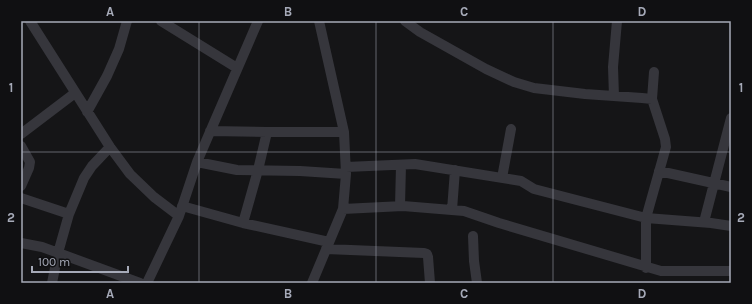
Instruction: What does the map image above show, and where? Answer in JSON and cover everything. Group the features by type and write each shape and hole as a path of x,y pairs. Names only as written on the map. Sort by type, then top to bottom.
{"street":[{"path":"30,21 87,112 130,174 154,197 179,216"},
{"path":"87,112 113,63 119,49 127,21"},
{"path":"161,21 237,68"},
{"path":"147,283 179,216 196,162 258,21"},
{"path":"312,283 343,209 346,170 344,132 319,21"},
{"path":"405,21 420,32 486,69 514,82 534,88 652,100"},
{"path":"614,96 613,67 617,21"},
{"path":"646,268 646,218 666,147 665,139 652,100 654,72"},
{"path":"21,134 75,93"},
{"path":"704,222 714,184 727,153 731,118"},
{"path":"502,178 511,129"},
{"path":"210,132 344,132"},
{"path":"243,223 267,132"},
{"path":"21,146 30,162 21,186"},
{"path":"52,283 58,253 69,214 84,178 92,166 110,147"},
{"path":"196,162 237,170 346,170 415,164 521,181 534,189 646,218 704,222 731,226"},
{"path":"400,206 402,165"},
{"path":"452,210 456,170"},
{"path":"659,172 731,187"},
{"path":"21,198 69,214"},
{"path":"182,206 328,245 424,253 427,254 428,257 430,283"},
{"path":"343,209 400,206 464,211 646,268 661,271 731,270"},
{"path":"473,236 477,283"},
{"path":"21,243 42,247 140,283"}]}
